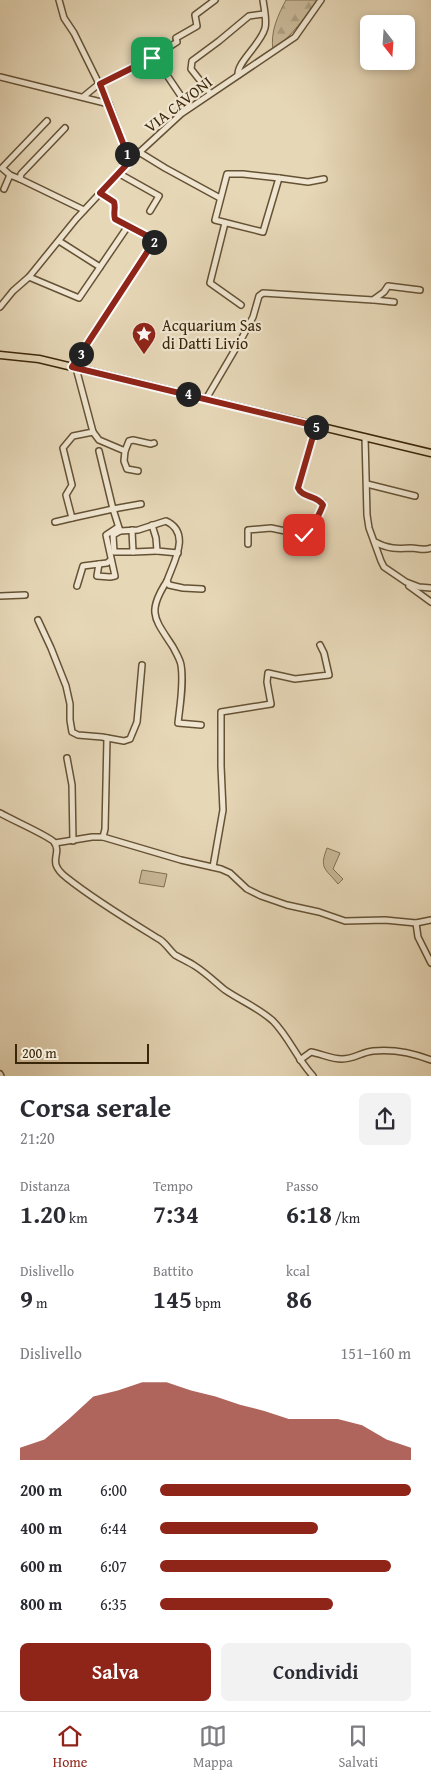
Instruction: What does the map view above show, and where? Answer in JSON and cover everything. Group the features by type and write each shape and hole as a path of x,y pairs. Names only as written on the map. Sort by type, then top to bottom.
{"main road":[{"path":"0,355 39,359 431,453"}],"street":[{"path":"59,0 64,18 71,28 109,104 130,161"},
{"path":"83,97 100,84 177,42 176,38 197,26 195,15 215,0"},
{"path":"238,75 239,67 255,48 264,31 263,0"},
{"name":"VIA CAVONI","path":"0,308 13,291 29,277 84,210 139,152 189,108 295,37 321,0"},
{"path":"210,94 191,69 192,61 220,41 249,16 264,14"},
{"path":"154,56 189,108"},
{"path":"0,78 109,104"},
{"path":"47,121 2,168 10,175 20,178 84,210"},
{"path":"20,178 21,174 65,128"},
{"path":"139,152 220,198"},
{"path":"118,173 159,196 150,212"},
{"path":"279,178 263,232 215,220 226,174 243,174 279,178 308,182 324,179"},
{"path":"4,189 10,175"},
{"path":"100,193 114,202 115,219 155,240 74,367 93,432 99,440 125,451"},
{"path":"225,223 210,283 241,305"},
{"path":"29,277 79,298 128,226"},
{"path":"59,241 100,267"},
{"path":"373,300 384,292 388,286 420,290"},
{"path":"206,399 244,336 260,296 263,293 394,302"},
{"path":"248,544 248,530 271,528 304,535 313,524 321,510 322,502 301,493 298,488 316,426"},
{"path":"72,518 66,495 72,485 63,448 73,436 93,432"},
{"path":"365,438 367,515 369,528 384,567 431,602"},
{"path":"138,471 127,469 124,462 125,451 129,441 154,443"},
{"path":"99,450 119,529"},
{"path":"367,484 416,496"},
{"path":"55,522 141,504"},
{"path":"99,564 97,576 115,576 107,533 119,529 132,530 166,521 176,529 179,540 178,553 157,600 154,615 156,622 178,656 181,664 181,700 178,723 201,725"},
{"path":"152,525 158,551"},
{"path":"119,529 112,537 114,552 158,551 178,553"},
{"path":"132,530 133,552"},
{"path":"375,542 384,548 426,550 431,548"},
{"path":"77,586 83,566 112,560"},
{"path":"402,580 419,587 431,588"},
{"path":"167,581 169,585 202,589"},
{"path":"0,596 25,594"},
{"path":"38,620 66,686 70,704 72,732 78,735 124,742 130,739 137,722 142,665"},
{"path":"213,867 223,810 220,766 221,712 271,704 267,682 268,673 295,679 329,675 320,645"},
{"path":"103,837 107,738"},
{"path":"67,758 72,785 73,840"},
{"path":"0,813 22,826 48,837 54,843 56,849 55,866 59,872 98,901 165,943 176,955 194,965 229,992 261,1012 282,1031 300,1060 314,1076"},
{"path":"54,843 103,837 230,872 242,885 253,892 287,905 319,912 350,922 391,920 416,923 431,920"},
{"path":"416,923 418,937 431,963"},
{"path":"300,1060 311,1052 327,1057 351,1059 372,1051 408,1052 431,1060"}],"green space":[{"path":"286,0 318,0 292,33 273,50 274,30"},
{"path":"327,848 340,853 333,869 343,879 338,884 325,868 324,860"},
{"path":"142,870 167,874 164,887 139,883"}],"place":[{"name":"Acquarium Sas di Datti Livio","path":"144,355"}],"route":[{"path":"152,58 100,84 130,161 100,193 114,202 115,219 155,240 72,367 316,426 298,488 301,493 319,500 323,505 313,524 304,535"}]}
